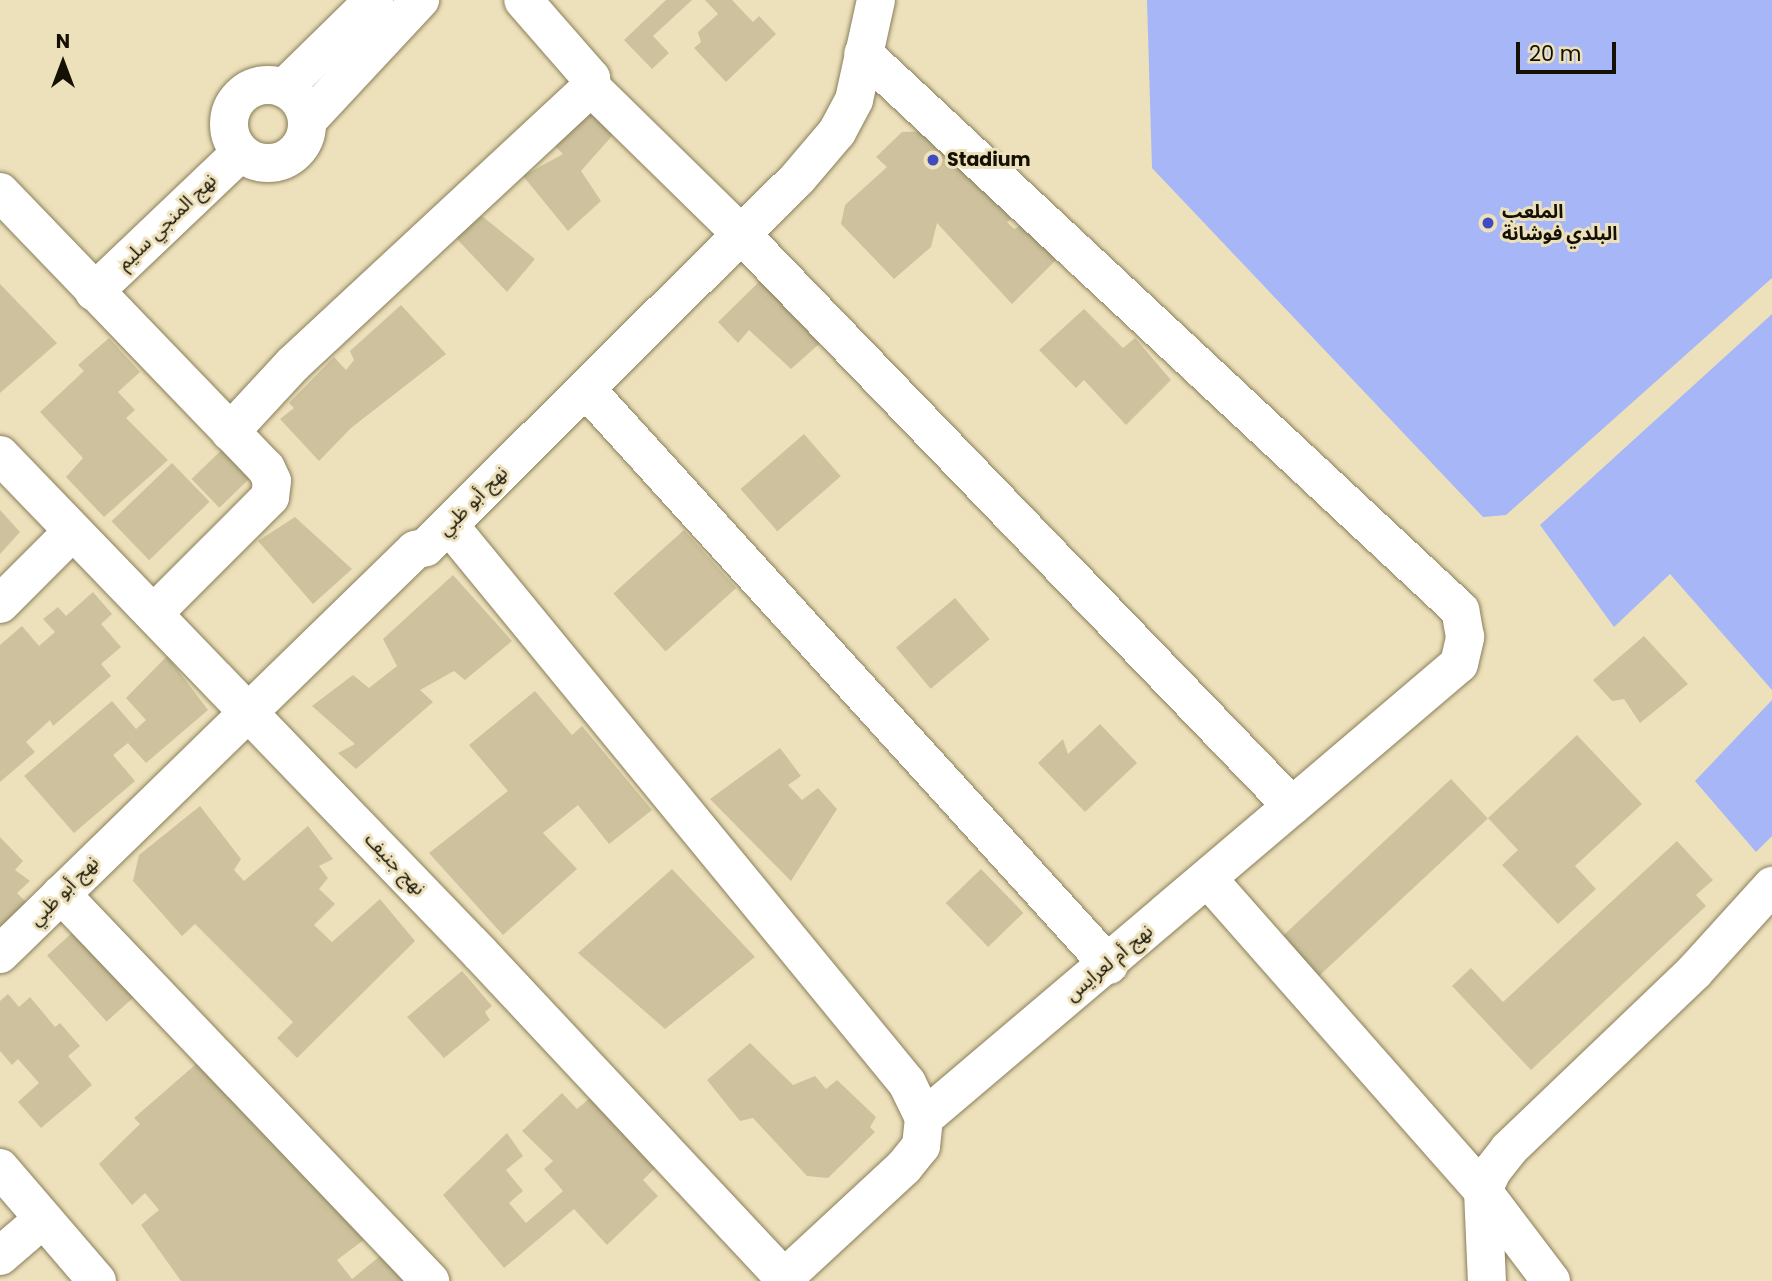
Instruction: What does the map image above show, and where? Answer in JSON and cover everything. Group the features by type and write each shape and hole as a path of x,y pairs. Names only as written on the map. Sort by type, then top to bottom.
{"street":[{"path":"284,88 374,0"},
{"path":"307,121 420,0"},
{"path":"523,0 591,78 591,87 741,234 1292,806"},
{"name":"نهج أبو ظبي","path":"0,954 415,550 426,547 449,525 741,234 837,132 854,100 876,0"},
{"name":"نهج أم لعرايس","path":"863,53 1460,610 1465,637 1459,664 1109,965 924,1118"},
{"path":"257,86 284,88 304,107 307,121 301,147 279,162 252,161 240,153 228,128 235,102 257,86"},
{"path":"230,432 302,354 591,87"},
{"name":"نهج المنجي سليم","path":"94,292 240,153"},
{"path":"0,192 266,468 275,489 153,614"},
{"path":"586,389 1109,965"},
{"name":"نهج جنيف","path":"0,455 72,533 248,710 783,1279"},
{"path":"449,525 907,1083 924,1118 921,1146 904,1167 783,1279"},
{"path":"0,604 72,533"},
{"path":"1208,879 1483,1191 1551,1281"},
{"path":"1487,1281 1483,1191 1509,1149 1695,971 1772,886"},
{"path":"61,894 430,1281"},
{"path":"0,1168 97,1281"},
{"path":"0,1256 43,1219"}],"shaded area":[{"name":"الملعب البلدي فوشانة","path":"1147,0 1772,0 1772,278 1506,515 1483,517 1152,168"},
{"path":"1772,314 1772,690 1670,574 1614,627 1540,525"},
{"path":"1772,700 1772,836 1756,852 1695,781"}],"building":[{"path":"666,0 692,0 653,36 669,53 652,69 624,40"},
{"path":"705,0 732,0 753,22 759,16 776,34 726,82 694,48 701,42 698,32 718,14"},
{"path":"604,109 619,128 581,171 601,201 568,231 523,176 563,154 548,139 579,110"},
{"path":"937,131 1023,210 1007,222 1014,229 1033,219 1060,256 1012,304 937,223 931,247 894,279 841,224 845,205 887,167 876,157 902,132"},
{"path":"482,216 535,259 507,292 456,238"},
{"path":"764,277 827,337 791,369 749,330 738,343 718,322"},
{"path":"0,284 57,343 0,393"},
{"path":"401,305 446,354 351,428 319,461 280,419 294,408 289,403 334,357 346,370 354,360 350,351"},
{"path":"1084,309 1123,348 1135,338 1171,380 1126,425 1084,380 1076,388 1039,350"},
{"path":"109,338 140,372 118,392 135,410 126,418 168,460 104,517 66,477 83,458 40,412 84,371 78,365"},
{"path":"804,434 841,476 777,531 741,489"},
{"path":"234,438 262,467 219,508 192,479"},
{"path":"172,463 210,502 149,560 112,521"},
{"path":"0,510 20,532 0,554"},
{"path":"295,517 352,569 313,604 258,541"},
{"path":"684,530 736,588 666,652 613,594"},
{"path":"453,575 512,641 465,680 454,671 420,690 433,702 356,769 338,753 355,744 312,706 353,675 369,688 397,666 383,639"},
{"path":"93,592 112,614 101,624 121,647 101,664 111,676 53,726 50,720 26,742 35,752 0,782 0,645 22,626 39,646 55,632 43,619 58,607 66,616"},
{"path":"955,598 990,639 931,689 896,647"},
{"path":"1644,636 1688,684 1640,723 1624,699 1612,701 1593,680"},
{"path":"167,656 208,710 146,763 128,743 113,755 135,781 74,833 24,776 112,701 136,729 146,720 126,698"},
{"path":"535,691 572,735 582,726 652,810 609,844 578,805 543,833 577,869 503,935 429,853 508,791 469,745"},
{"path":"1100,724 1137,763 1085,812 1038,763 1063,739 1068,754"},
{"path":"1577,735 1642,804 1575,866 1596,889 1558,924 1502,865 1518,850 1488,818"},
{"path":"780,748 801,776 788,785 802,800 818,788 837,809 791,881 710,799"},
{"path":"1451,779 1488,818 1315,979 1278,940"},
{"path":"200,806 241,859 234,870 244,881 308,826 333,859 319,866 328,878 319,889 335,904 314,925 332,942 380,899 415,941 297,1058 277,1038 293,1022 195,924 182,936 133,881 139,855"},
{"path":"0,837 23,861 15,870 30,881 17,893 29,905 0,926"},
{"path":"1677,841 1713,880 1696,895 1706,906 1531,1070 1452,986 1471,968 1503,1002"},
{"path":"672,869 755,957 665,1029 578,953"},
{"path":"981,869 1023,913 988,947 946,903"},
{"path":"82,924 142,990 107,1022 47,955"},
{"path":"462,971 492,1006 485,1012 490,1020 444,1058 407,1017"},
{"path":"8,994 19,1007 30,997 55,1027 60,1023 80,1046 68,1056 92,1085 41,1128 18,1102 39,1083 18,1059 12,1065 0,1051 0,1001"},
{"path":"750,1043 793,1085 815,1076 826,1089 837,1080 876,1117 870,1127 875,1132 828,1178 807,1176 753,1118 740,1121 707,1080"},
{"path":"203,1058 365,1239 337,1260 352,1279 391,1247 419,1281 181,1281 141,1225 159,1210 145,1193 132,1205 99,1164 140,1124 134,1118"},
{"path":"562,1093 577,1109 590,1098 656,1167 643,1180 658,1196 607,1245 574,1209 504,1268 443,1195 507,1133 523,1156 506,1170 523,1191 509,1203 526,1223 563,1191 544,1169 553,1161 522,1131"}],"place":[{"name":"Stadium","path":"933,160"},
{"name":"الملعب البلدي فوشانة","path":"1488,223"}]}
